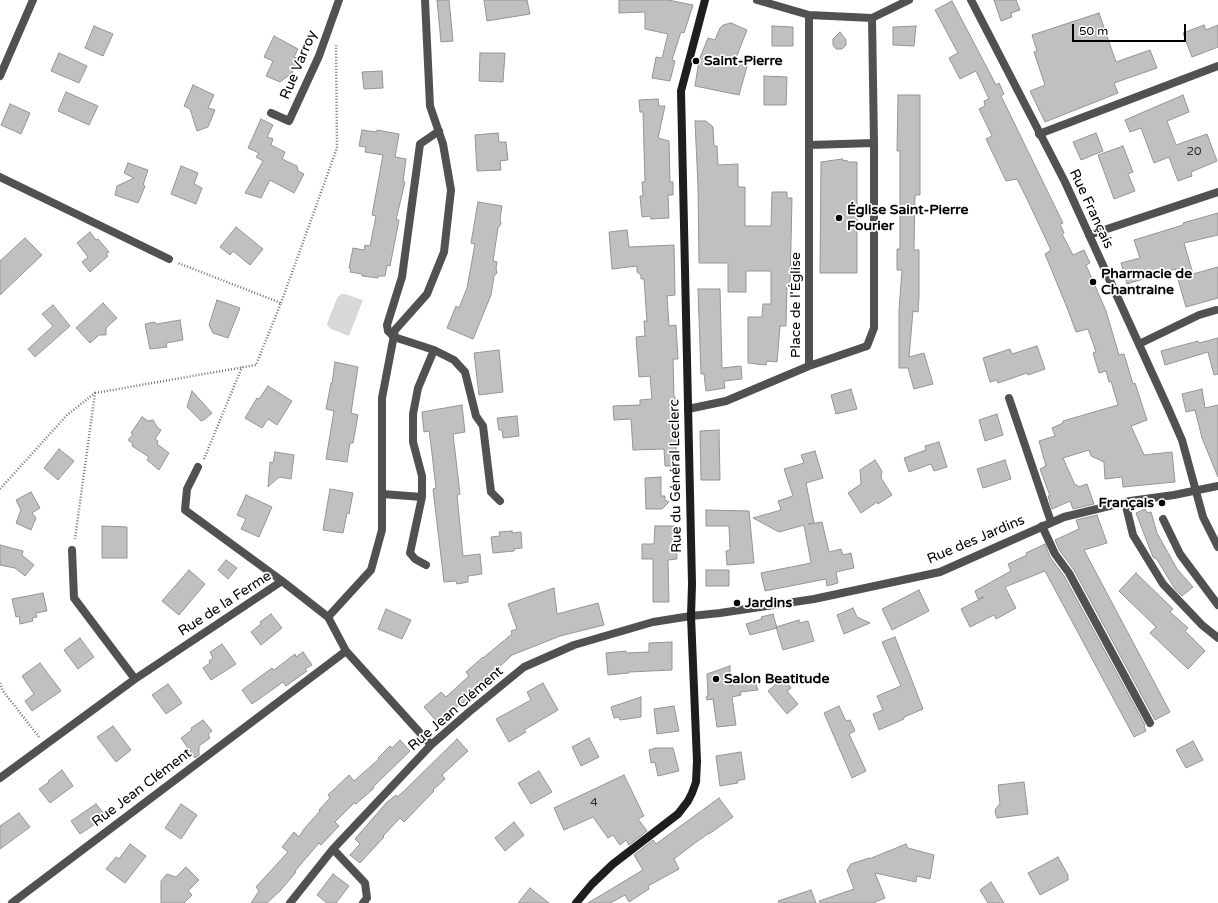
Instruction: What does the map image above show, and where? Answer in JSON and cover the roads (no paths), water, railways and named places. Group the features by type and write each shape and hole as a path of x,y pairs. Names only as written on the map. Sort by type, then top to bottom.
{"main road":[{"name":"Rue du Général Leclerc","path":"576,903 592,884 613,864 678,814 688,801 696,782 697,760 691,616 692,584 681,90 705,0"}],"street":[{"path":"0,76 33,0"},
{"name":"Rue Varroy","path":"271,113 289,121 319,56 339,0"},
{"path":"328,617 371,570 382,530 382,398 395,330 427,294 444,252 451,190 443,144 430,106 425,0"},
{"path":"757,0 808,15 872,18 909,0"},
{"name":"Rue Français","path":"971,0 1065,182 1090,234 1182,440 1203,517 1218,547"},
{"name":"Place de l'Église","path":"808,15 809,366 867,346 874,328 872,18"},
{"path":"1039,134 1218,66"},
{"path":"439,131 420,144 402,277 387,325 388,331 394,337 434,350 454,360 465,372 476,416 484,426 491,492 500,500"},
{"path":"809,145 874,143"},
{"path":"0,177 169,259"},
{"path":"1090,234 1218,192"},
{"path":"1138,344 1199,315 1216,310"},
{"path":"426,565 415,559 410,553 422,497 422,476 413,442 413,414 418,388 434,350"},
{"path":"688,409 726,402 809,366"},
{"path":"1009,398 1051,522"},
{"path":"198,467 188,489 185,510 282,581"},
{"name":"Rue des Jardins","path":"691,616 814,599 940,572 1064,516 1125,502 1218,486"},
{"path":"382,494 422,497"},
{"path":"1125,502 1134,535 1163,584 1202,625 1218,638"},
{"path":"1163,519 1180,554 1218,605"},
{"path":"1042,526 1055,554 1068,573 1150,724"},
{"path":"72,550 74,598 135,679"},
{"name":"Rue de la Ferme","path":"0,778 135,679 282,581 328,617 346,651 431,745"},
{"name":"Rue Jean Clément","path":"290,903 333,849 431,745 524,667 574,645 653,622 691,616"},
{"name":"Rue Jean Clément","path":"12,903 346,651"},
{"path":"333,849 365,883 367,898 363,903"}],"place":[{"name":"Saint-Pierre","path":"696,61"},
{"name":"Église Saint-Pierre Fourier","path":"839,218"},
{"name":"Pharmacie de Chantraine","path":"1093,282"},
{"name":"Français","path":"1162,503"},
{"name":"Jardins","path":"737,603"},
{"name":"Salon Beatitude","path":"716,679"}]}
